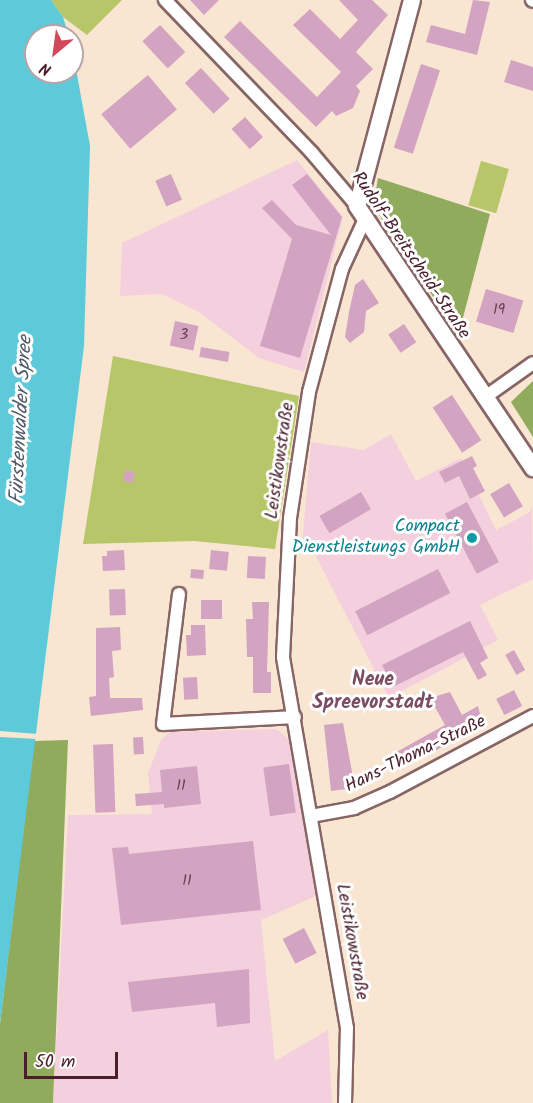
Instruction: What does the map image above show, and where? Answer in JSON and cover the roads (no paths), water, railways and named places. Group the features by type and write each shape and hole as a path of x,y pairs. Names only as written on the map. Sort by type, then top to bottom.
{"main road":[{"path":"361,212 412,0"},
{"name":"Rudolf-Breitscheid-Straße","path":"361,212 533,468"}],"street":[{"name":"Rudolf-Breitscheid-Straße","path":"165,0 312,153 361,212"},
{"name":"Leistikowstraße","path":"345,1103 347,1028 283,657 290,518 298,452 314,367 361,212"},
{"path":"484,398 533,363"},
{"path":"179,594 163,724 295,717"},
{"name":"Hans-Thoma-Straße","path":"311,816 354,808 390,792 533,716"}],"water":[{"name":"Fürstenwalder Spree","path":"0,0 51,0 65,24 24,24 24,84 79,84 90,146 84,346 0,1024"}],"place":[{"name":"Compact Dienstleistungs GmbH","path":"472,538"}],"district":[{"name":"Neue Spreevorstadt","path":"373,692"}]}
